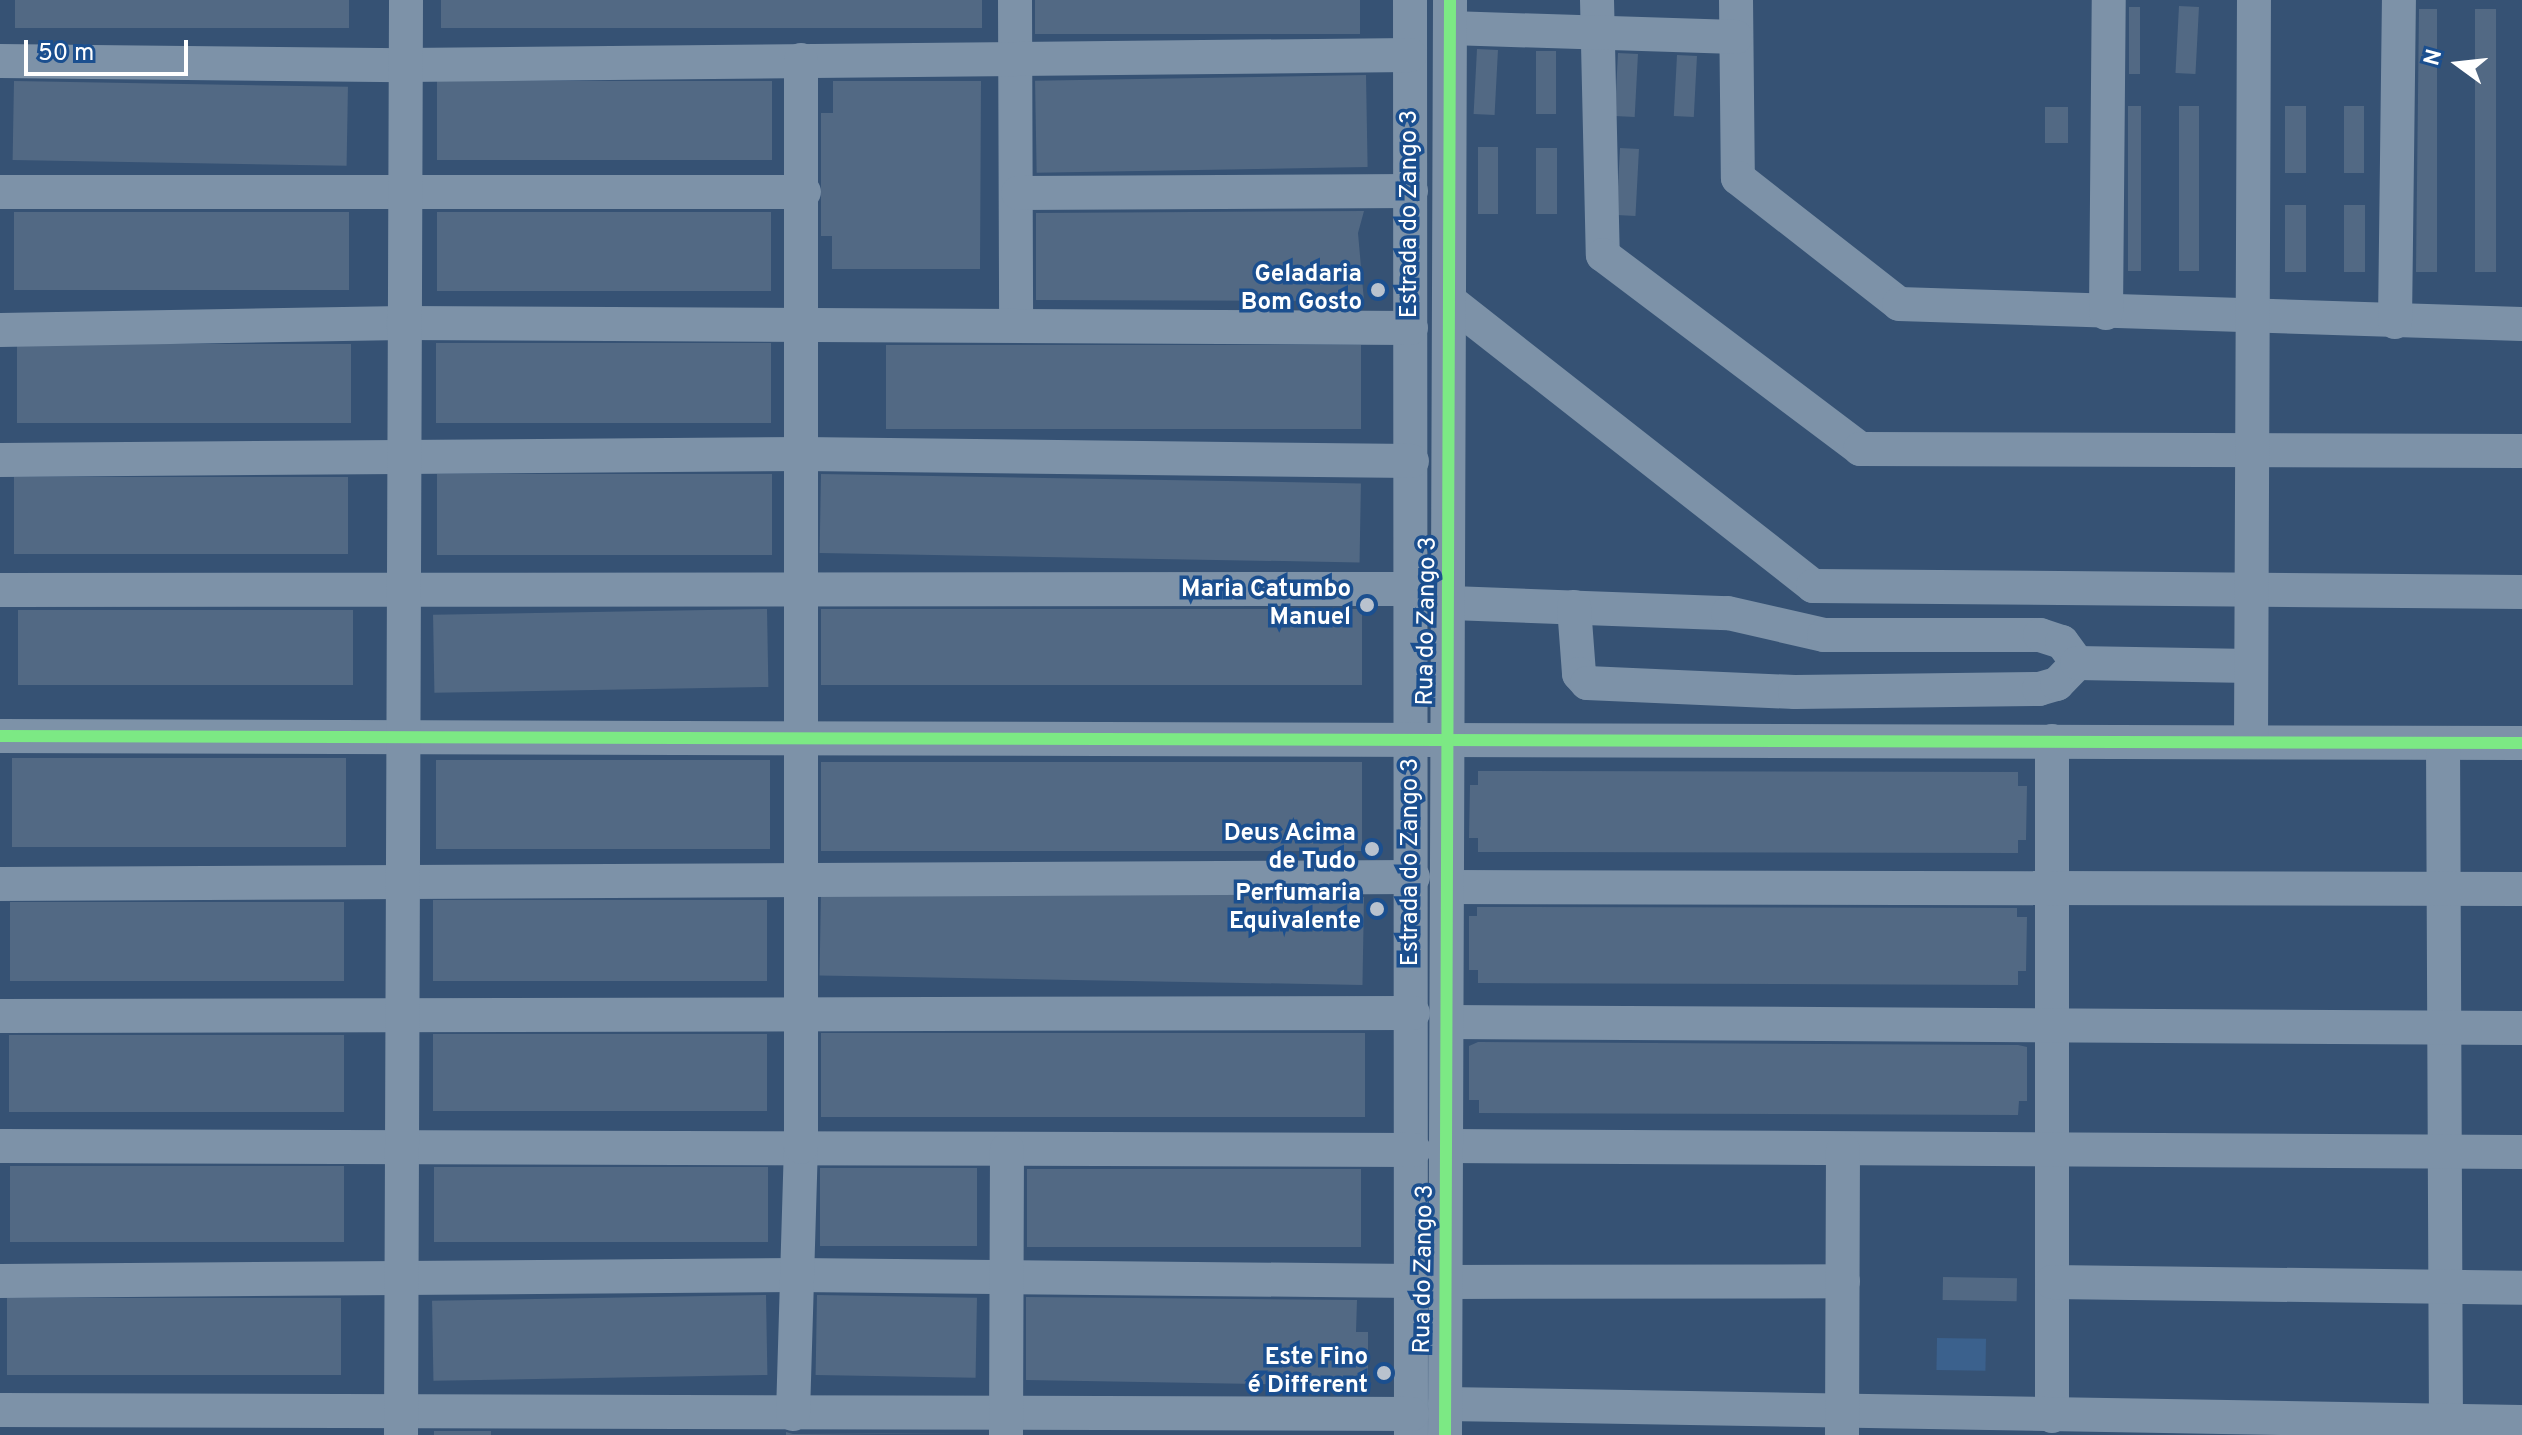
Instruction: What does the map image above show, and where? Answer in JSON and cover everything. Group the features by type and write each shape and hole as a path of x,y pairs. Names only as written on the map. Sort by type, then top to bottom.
{"street":[{"path":"401,1422 408,586 403,323 406,0"},
{"path":"1015,0 1018,193 1016,325"},
{"name":"Estrada do Zango 3","path":"1410,0 1412,1425"},
{"path":"1736,0 1738,178 1891,299 1910,307 2522,324"},
{"path":"2106,313 2109,0"},
{"path":"2251,742 2254,0"},
{"path":"2395,322 2399,0"},
{"path":"1450,14 1597,16 1736,37"},
{"name":"Rua do Zango 3","path":"1445,1420 1451,603 1450,14"},
{"path":"1597,16 1603,255 1852,445 1869,451 2522,451"},
{"path":"0,61 405,65 1410,55"},
{"path":"793,1414 801,1147 805,323 801,60"},
{"path":"1018,193 1411,191"},
{"path":"0,192 804,192"},
{"path":"1451,302 1813,586 2522,592"},
{"path":"0,330 403,323 1411,328"},
{"path":"0,460 406,460 803,454 1412,461"},
{"path":"0,590 803,584 1412,589"},
{"path":"1451,603 1753,615 1824,635 2040,635 2062,642 2077,663"},
{"path":"1574,607 1579,674 1587,683 1795,692 2039,689 2057,684 2077,663 2251,666"},
{"path":"0,736 407,741 1449,738 2522,743"},
{"path":"2052,741 2052,1416"},
{"path":"2443,743 2446,1429"},
{"path":"0,884 405,879 802,884 1413,877"},
{"path":"1448,887 2051,891 2522,889"},
{"path":"0,1016 403,1019 1413,1013"},
{"path":"1449,1022 2522,1028"},
{"path":"0,1146 1414,1150"},
{"path":"1449,1146 2522,1152"},
{"path":"1006,1425 1007,1149"},
{"path":"1842,1423 1843,1150"},
{"path":"0,1281 797,1275 1413,1281"},
{"path":"1447,1282 1843,1281"},
{"path":"2052,1282 2522,1288"},
{"path":"0,1410 401,1422 793,1414 1006,1425 1412,1425"},
{"path":"1445,1420 1842,1423 2052,1416 2446,1429 2522,1422"}],"water":[{"path":"1937,1338 1986,1339 1985,1371 1936,1370"}],"building":[{"path":"15,0 349,0 349,28 15,28"},
{"path":"441,0 982,0 982,28 441,28"},
{"path":"1035,0 1360,0 1360,34 1035,34"},
{"path":"2179,6 2199,7 2195,74 2175,73"},
{"path":"2129,7 2140,7 2140,74 2129,74"},
{"path":"2419,9 2437,9 2437,272 2416,272"},
{"path":"2475,9 2496,9 2496,272 2475,272"},
{"path":"1477,49 1498,50 1495,115 1474,114"},
{"path":"1536,51 1556,51 1556,114 1536,114"},
{"path":"1618,53 1638,54 1635,117 1615,116"},
{"path":"1677,55 1697,56 1694,117 1674,116"},
{"path":"1366,75 1368,167 1037,173 1035,81"},
{"path":"14,81 348,87 347,166 13,160"},
{"path":"437,81 772,81 772,160 437,160"},
{"path":"833,81 981,81 980,269 832,269 832,236 821,236 821,113 833,113"},
{"path":"2128,106 2141,106 2141,271 2128,271"},
{"path":"2179,106 2199,106 2199,271 2179,271"},
{"path":"2285,106 2306,106 2306,173 2285,173"},
{"path":"2344,106 2364,106 2364,173 2344,173"},
{"path":"2045,107 2068,107 2068,143 2045,143"},
{"path":"1478,147 1498,147 1498,214 1478,214"},
{"path":"1536,148 1557,148 1557,214 1536,214"},
{"path":"1620,148 1639,149 1635,216 1616,215"},
{"path":"2285,205 2306,205 2306,272 2285,272"},
{"path":"2344,205 2365,205 2365,272 2344,272"},
{"path":"1364,211 1358,233 1364,301 1036,300 1036,213"},
{"path":"14,212 349,212 349,290 14,290"},
{"path":"437,212 771,212 771,291 437,291"},
{"path":"436,343 771,343 771,423 436,423"},
{"path":"17,344 351,344 351,423 17,423"},
{"path":"886,345 1361,345 1361,429 886,429"},
{"path":"437,474 772,474 772,555 437,555"},
{"path":"821,474 1361,483 1360,562 820,553"},
{"path":"14,477 348,477 348,554 14,554"},
{"path":"767,609 768,687 434,693 433,615"},
{"path":"821,609 1362,609 1362,685 821,685"},
{"path":"18,610 353,610 353,685 18,685"},
{"path":"12,758 346,758 346,847 12,847"},
{"path":"436,760 770,760 770,849 436,849"},
{"path":"821,762 1362,762 1362,851 821,851"},
{"path":"1478,771 2018,772 2018,786 2027,786 2026,840 2018,840 2018,853 1478,852 1478,838 1469,838 1470,785 1478,785"},
{"path":"821,888 1364,897 1362,985 820,976"},
{"path":"433,900 767,900 767,981 433,981"},
{"path":"10,902 344,902 344,981 10,981"},
{"path":"1477,907 2017,908 2017,917 2027,917 2026,971 2018,971 2018,985 1478,983 1478,970 1469,970 1469,916 1477,916"},
{"path":"821,1033 1365,1033 1365,1117 821,1117"},
{"path":"433,1034 767,1034 767,1111 433,1111"},
{"path":"9,1035 344,1035 344,1112 9,1112"},
{"path":"1478,1042 2018,1045 2027,1047 2027,1101 2019,1101 2018,1115 1479,1113 1479,1100 1469,1100 1469,1046"},
{"path":"10,1166 344,1166 344,1242 10,1242"},
{"path":"434,1167 768,1167 768,1242 434,1242"},
{"path":"820,1168 977,1168 977,1246 820,1246"},
{"path":"1027,1169 1361,1169 1361,1247 1027,1247"},
{"path":"1943,1277 2017,1278 2017,1301 1943,1300"},
{"path":"766,1295 767,1375 433,1381 432,1301"},
{"path":"817,1295 977,1298 976,1378 816,1375"},
{"path":"1026,1297 1357,1300 1356,1332 1368,1332 1368,1386 1026,1380"},
{"path":"7,1298 341,1298 341,1375 7,1375"},
{"path":"434,1431 491,1431 491,1435 434,1435"},
{"path":"786,1432 793,1434 979,1433 786,1435"}],"cycle path":[{"path":"1445,1435 1450,0"},
{"path":"0,736 2522,743"}],"place":[{"name":"Geladaria Bom Gosto","path":"1378,290"},
{"name":"Maria Catumbo Manuel","path":"1367,605"},
{"name":"Deus Acima de Tudo","path":"1372,849"},
{"name":"Perfumaria Equivalente","path":"1377,909"},
{"name":"Este Fino é Different","path":"1384,1373"}]}
